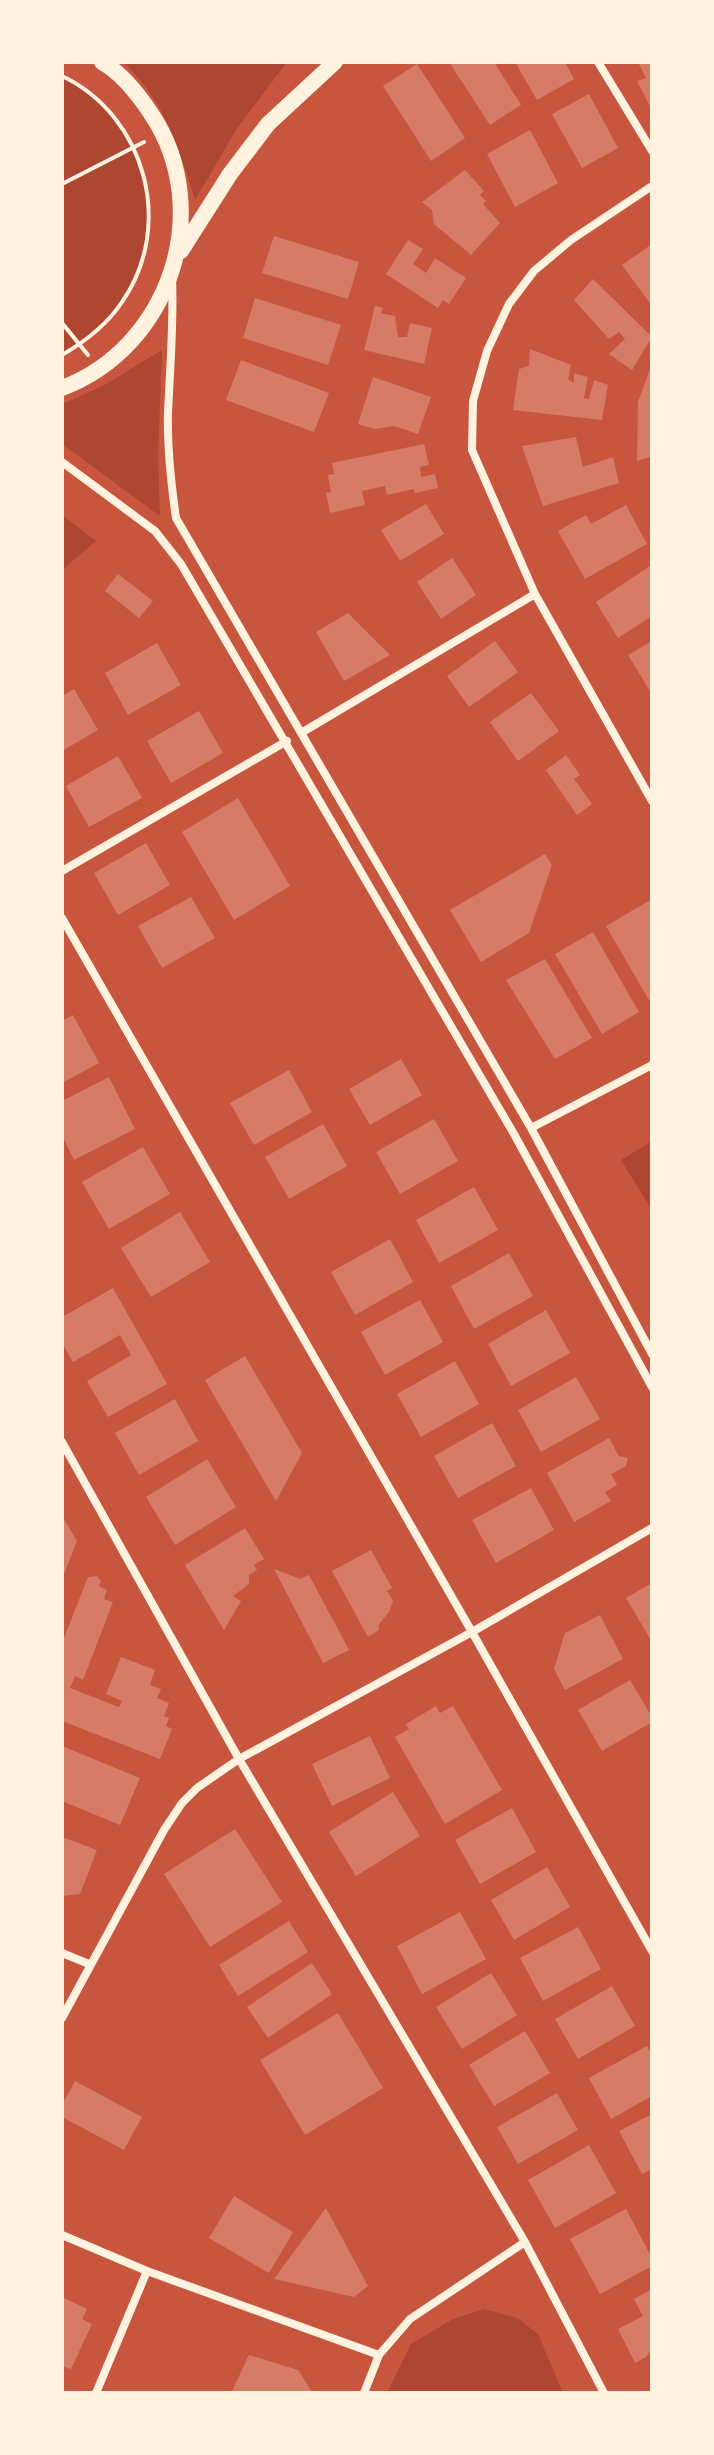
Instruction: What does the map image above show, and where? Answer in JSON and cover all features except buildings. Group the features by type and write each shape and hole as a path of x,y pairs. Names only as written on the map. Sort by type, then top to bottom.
{"main road":[{"path":"62,388 101,368 131,342 156,310 178,255 182,213 179,185 163,131 140,95 102,62"},
{"path":"178,255 230,174 268,124 335,62"}],"street":[{"path":"598,62 652,151"},
{"path":"652,186 571,240 534,271 509,304 487,351 473,401 472,450 535,594 652,801"},
{"path":"172,273 173,345 168,414 169,472 176,518 531,1128 652,1354"},
{"path":"62,462 155,531 181,564 514,1134 652,1387"},
{"path":"301,733 535,594"},
{"path":"62,871 287,741"},
{"path":"62,918 652,1951"},
{"path":"531,1128 652,1065"},
{"path":"62,1442 239,1759 525,2242 604,2393"},
{"path":"62,2018 164,1830 182,1803 212,1776 652,1528"},
{"path":"62,1953 89,1964"},
{"path":"62,2235 147,2271 379,2355"},
{"path":"364,2393 379,2355 410,2319 525,2242"},
{"path":"96,2393 147,2271"}],"path":[{"path":"62,76 89,92 112,114 134,148 145,177 149,204 144,254 123,301 101,327 62,355"},
{"path":"62,184 163,131"},
{"path":"62,323 101,368"}],"shaded area":[{"path":"123,62 287,62 236,130 195,200 183,161 160,108"},
{"path":"62,77 89,92 124,130 147,188 148,236 139,271 123,301 101,327 62,355"},
{"path":"162,350 158,456 160,516 62,444 62,404 101,387"},
{"path":"62,515 96,541 62,570"},
{"path":"652,1141 652,1210 621,1160"},
{"path":"484,2309 517,2318 538,2334 563,2393 387,2393 411,2344 453,2319"}]}
